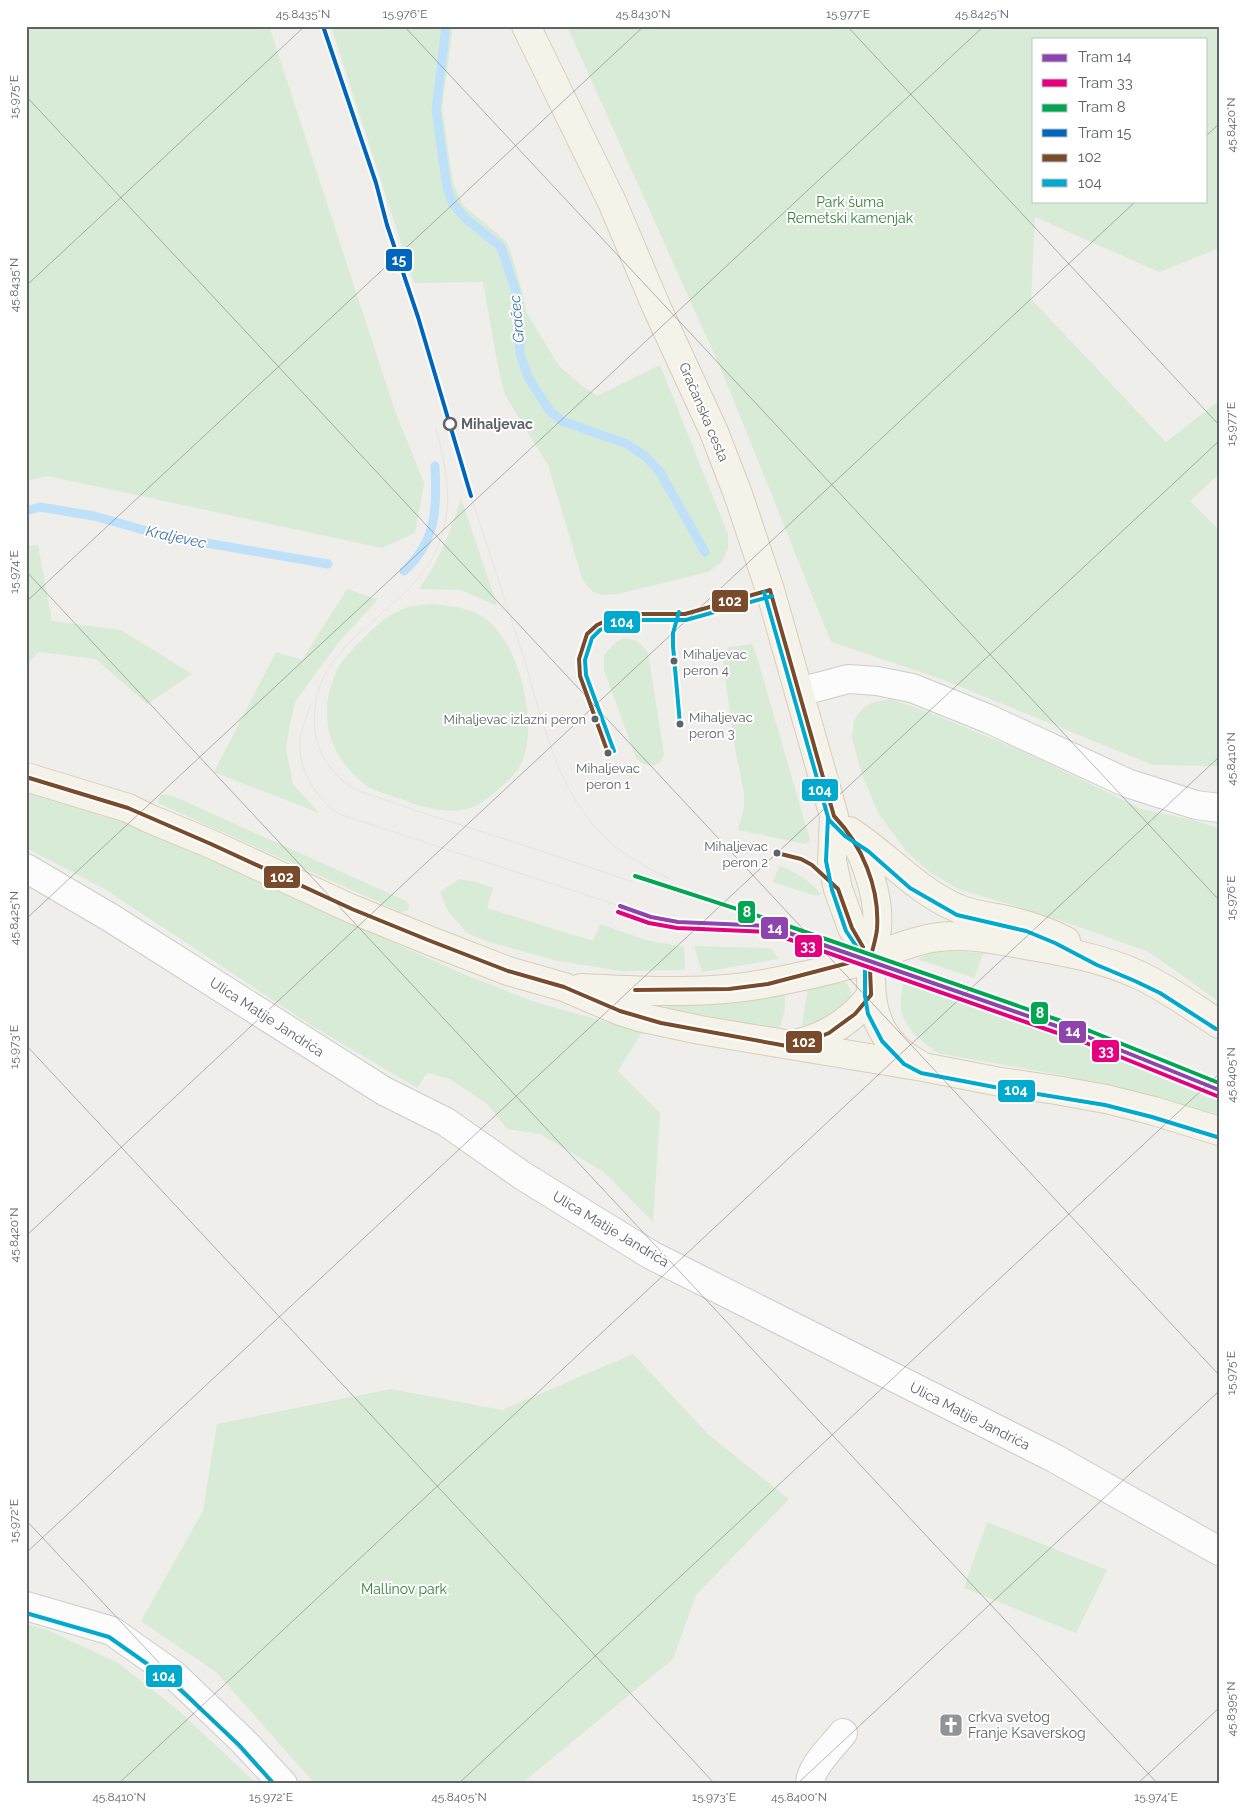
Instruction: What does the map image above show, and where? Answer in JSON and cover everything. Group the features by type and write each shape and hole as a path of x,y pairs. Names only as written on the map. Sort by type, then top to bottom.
{"main road":[{"name":"Gračanska cesta","path":"526,26 612,202 656,306 717,440 758,552 799,692 841,824 859,847 870,876 878,927 871,957 871,995 874,1013 886,1037 908,1059 924,1067"},
{"path":"26,777 128,808 428,940 508,971 564,987 620,1011 661,1023 787,1046 924,1067 1106,1099 1154,1111 1219,1131"},
{"path":"841,824 872,846 913,883 944,902 976,914 1042,929 1100,960 1138,975 1163,988 1219,1024"},
{"path":"564,987 646,991 729,989 768,984 871,957 916,941 953,936 1011,942 1100,960"},
{"path":"787,1046 809,1041 829,1033 855,1014 871,995"}],"street":[{"path":"799,692 848,678 877,681 912,688 989,719 1127,783 1196,805 1219,808"},
{"name":"Ulica Matije Jandrića","path":"26,868 111,918 384,1091 446,1122 523,1176 651,1255 1054,1458 1219,1551"},
{"path":"26,1606 112,1631 174,1675 243,1741 283,1784"},
{"path":"808,1781 843,1733"}],"green space":[{"path":"26,26 269,26 395,411 424,483 415,533 382,548 48,476 26,481"},
{"path":"331,26 453,26 442,107 453,183 463,205 507,242 519,279 527,313 559,366 581,385 597,396 660,365 728,534 728,549 721,563 708,572 618,594 601,595 592,591 583,581 548,465 505,395 497,362 483,282 414,283"},
{"name":"Park šuma Remetski kamenjak","path":"567,26 1219,26 1219,248 1159,272 1035,217 1031,299 1166,442 1219,401 1219,474 1190,501 1219,530 1219,766 1153,765 941,679 831,642 723,374"},
{"path":"461,498 497,606 461,590 419,589 433,568 444,545"},
{"path":"38,545 52,621 121,630 192,674 147,704 96,659 39,652 26,665 26,546"},
{"path":"347,589 378,599 338,643 295,702 286,749 293,784 319,813 214,772 276,652 302,660"},
{"path":"433,604 469,610 480,615 494,626 515,661 522,682 526,704 527,745 522,762 509,779 491,795 478,805 468,809 450,811 432,809 367,786 343,762 331,737 328,723 327,709 333,680 338,668 351,651 377,625 392,614 417,605"},
{"path":"622,639 630,639 637,642 648,653 664,754 662,759 656,764 644,764 636,758 604,670 604,655 616,642"},
{"path":"752,644 810,840 806,844 738,830 744,807 744,792 735,749 722,654 729,647"},
{"path":"891,699 928,712 1022,751 1142,809 1219,828 1219,1002 1149,952 1051,917 958,889 931,873 907,852 878,813 861,772 852,738 854,720 862,709 873,702"},
{"path":"26,791 128,823 461,973 535,1002 642,1032 618,1071 660,1113 653,1222 604,1172 540,1134 507,1129 487,1104 450,1079 427,1073 417,1088 314,1027 103,888 26,848"},
{"path":"162,794 173,796 406,901 409,905 408,910 401,912 162,805 158,803 158,800"},
{"path":"779,866 802,877 821,894 816,896 773,882"},
{"path":"459,879 473,881 493,888 487,908 593,941 600,924 646,940 684,947 685,970 620,971 554,960 489,942 467,933 448,911 440,892"},
{"path":"694,946 768,948 773,950 778,959 702,972"},
{"path":"931,952 983,953 974,978 917,959"},
{"path":"840,980 849,987 850,1006 801,1030 808,988"},
{"path":"903,983 1089,1048 1210,1096 1219,1100 1219,1115 1126,1089 1062,1075 937,1053 915,1035 906,1023 901,1011"},
{"path":"785,994 785,1009 779,1030 666,1008 667,1003"},
{"name":"Mallinov park","path":"633,1354 709,1435 789,1499 696,1595 673,1659 521,1784 315,1784 216,1672 141,1621 203,1511 217,1424 391,1389 502,1410"},
{"path":"987,1522 1107,1570 1076,1633 964,1588"},
{"path":"26,1624 48,1630 118,1663 177,1709 257,1784 26,1784"}],"waterway":[{"name":"Gračec","path":"446,26 436,110 447,188 453,204 466,219 501,247 516,292 519,313 520,354 528,377 549,410 562,421 627,444 645,456 660,472 705,552"},
{"path":"404,571 423,548 433,523 436,496 435,466"},
{"name":"Kraljevec","path":"26,511 40,507 94,516 165,536 328,564"}],"tram line":[{"name":"15","path":"323,26 376,183 387,225 418,317 471,496"},
{"path":"436,428 448,490 446,521 442,537 435,553 422,573 405,592 348,644 332,663 321,684 315,708 315,734 320,750 332,770 343,781 357,790 633,882"},
{"path":"471,496 548,739 563,777 582,810 601,833 621,851 644,866 670,879"},
{"path":"311,704 300,741 302,763 305,773 316,792 339,814 620,906"},
{"name":"8","path":"635,876 771,920 1090,1031 1219,1083"},
{"name":"14","path":"620,906 651,917 678,922 769,926 1088,1037 1219,1090"},
{"name":"33","path":"618,912 649,923 677,928 768,932 1086,1043 1217,1096"}],"transit line":[{"name":"102","path":"26,777 128,808 352,909 428,940 508,971 564,987 620,1011 661,1023 787,1046 809,1041 829,1033 855,1014 871,995 870,961 877,929 877,914 872,883 861,854 853,840 834,816 770,590 685,614 627,614 597,625 587,634 579,659 580,676 608,753"},
{"name":"104","path":"764,592 828,817 826,861 832,890 846,931 865,959 865,996 868,1014 882,1041 904,1064 921,1073 1105,1105 1217,1137"},
{"name":"104","path":"614,751 586,675 585,660 592,638 600,630 628,620 686,620 772,596"},
{"name":"104","path":"679,612 673,633 673,646 680,724"},
{"name":"104","path":"819,787 829,820 845,836 868,851 910,888 957,915 1026,931 1055,943 1097,965 1160,993 1216,1029"},
{"name":"102","path":"777,853 801,859 812,865 838,889 852,928 863,947"},
{"name":"102","path":"635,990 729,989 768,984 871,957"},
{"name":"104","path":"26,1613 109,1637 170,1680 239,1745 274,1784"}],"place":[{"name":"Mihaljevac","path":"450,424"},
{"name":"Mihaljevac peron 4","path":"674,661"},
{"name":"Mihaljevac izlazni peron","path":"595,719"},
{"name":"Mihaljevac peron 3","path":"680,724"},
{"name":"Mihaljevac peron 1","path":"608,753"},
{"name":"Mihaljevac peron 2","path":"777,853"},
{"name":"crkva svetog Franje Ksaverskog","path":"951,1725"}]}
